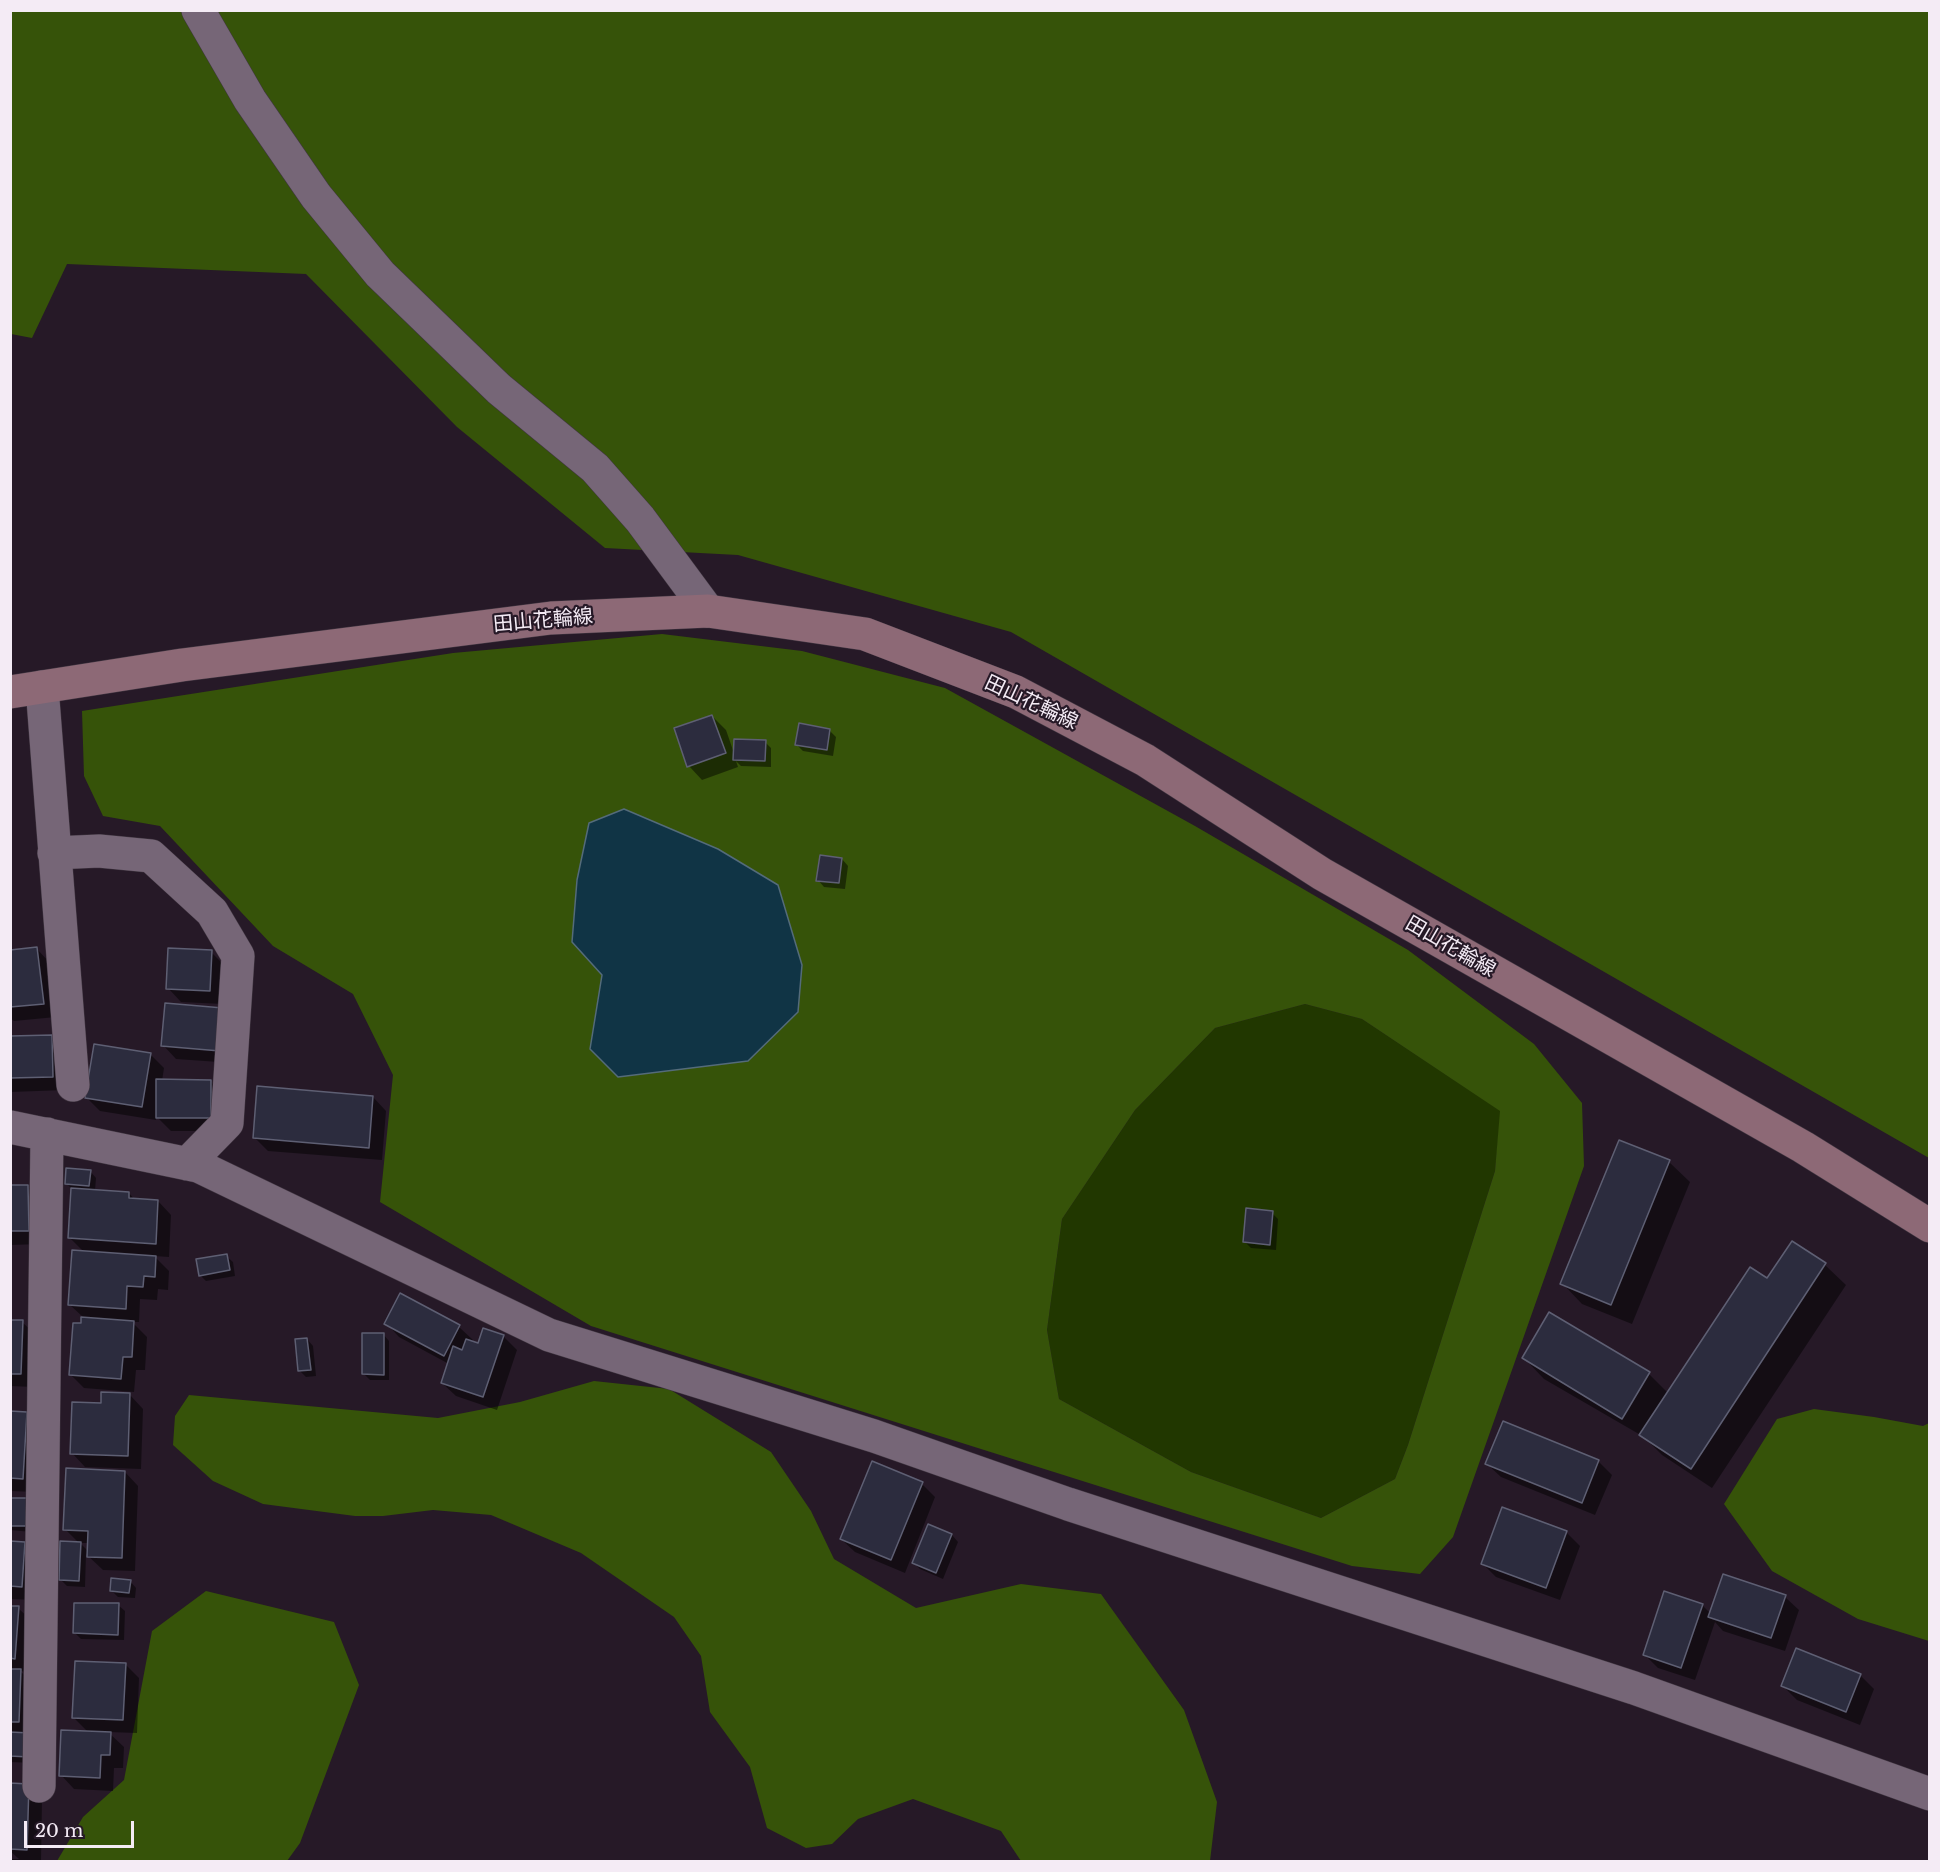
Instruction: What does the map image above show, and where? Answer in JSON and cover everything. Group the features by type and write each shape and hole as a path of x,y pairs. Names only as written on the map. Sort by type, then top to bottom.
{"main road":[{"name":"田山花輪線","path":"26,690 182,664 551,618 708,610 865,634 1016,692 1145,760 1322,874 1803,1147 1929,1226"}],"street":[{"path":"198,10 250,100 316,196 380,274 499,389 595,468 640,519 708,610"},
{"path":"26,690 54,853 73,1085"},
{"path":"54,853 99,851 151,856 212,912 238,956 227,1123 187,1164"},
{"path":"10,1127 198,1166 549,1335 874,1436 1068,1504 1623,1684 1929,1794"},
{"path":"39,1786 47,1134"}],"green space":[{"path":"10,11 1929,11 1929,1158 1011,632 738,555 605,548 457,427 306,274 67,264 32,338 11,334"},
{"path":"662,634 802,651 945,688 1195,826 1408,950 1534,1044 1582,1103 1584,1166 1453,1537 1420,1574 1352,1566 591,1326 380,1202 393,1075 353,994 273,946 160,826 103,816 84,776 82,711 453,653","holes":["589,823 618,1077 590,1049 602,975 572,942 577,880","1305,1004 1362,1019 1500,1111 1495,1171 1408,1445 1395,1479 1321,1518 1191,1472 1059,1399 1047,1330 1062,1219 1135,1110 1215,1028"]},
{"path":"1305,1004 1362,1019 1501,1111 1495,1171 1408,1445 1395,1479 1321,1518 1191,1472 1059,1399 1047,1330 1062,1219 1135,1110 1215,1028"},
{"path":"594,1381 669,1389 771,1452 811,1511 834,1559 916,1608 1021,1584 1101,1594 1184,1710 1217,1802 1210,1861 1021,1861 1001,1831 913,1799 858,1819 832,1844 806,1848 767,1828 750,1767 710,1712 701,1656 674,1617 581,1553 491,1515 433,1510 383,1516 355,1516 263,1504 213,1481 173,1445 175,1416 189,1395 438,1418 520,1402"},
{"path":"1814,1409 1923,1426 1929,1423 1929,1641 1858,1619 1772,1571 1724,1504 1777,1419"},
{"path":"206,1591 334,1622 359,1685 300,1843 287,1861 57,1861 83,1817 124,1780 152,1631"}],"water":[{"path":"624,809 718,849 778,885 802,965 798,1012 748,1061 618,1077 590,1049 602,975 572,942 577,880 589,823"}],"building":[{"path":"712,715 726,753 687,767 674,728"},
{"path":"799,723 830,729 827,750 795,745"},
{"path":"734,739 766,740 765,761 733,760"},
{"path":"820,855 842,858 839,883 816,881"},
{"path":"37,947 44,1004 10,1007 10,950"},
{"path":"168,948 212,950 210,991 166,989"},
{"path":"165,1003 223,1008 220,1051 161,1046"},
{"path":"52,1035 53,1077 10,1078 10,1036"},
{"path":"94,1044 151,1053 142,1107 85,1098"},
{"path":"156,1079 211,1080 211,1118 156,1118"},
{"path":"257,1086 373,1096 369,1148 253,1138"},
{"path":"1619,1140 1670,1160 1611,1305 1560,1284"},
{"path":"66,1168 91,1170 89,1186 65,1184"},
{"path":"10,1185 28,1185 29,1231 10,1231"},
{"path":"71,1188 129,1192 129,1198 158,1200 156,1244 68,1238"},
{"path":"1246,1208 1273,1211 1270,1245 1243,1242"},
{"path":"1792,1241 1826,1263 1691,1469 1639,1435 1750,1267 1767,1278"},
{"path":"72,1250 156,1256 155,1277 144,1276 143,1287 127,1286 126,1309 68,1305"},
{"path":"227,1254 230,1270 199,1276 196,1259"},
{"path":"400,1293 460,1325 444,1356 384,1324"},
{"path":"1549,1312 1650,1372 1622,1419 1522,1358"},
{"path":"81,1317 134,1321 132,1357 123,1357 121,1379 69,1375 73,1323 81,1323"},
{"path":"10,1320 23,1320 21,1374 10,1374"},
{"path":"483,1328 504,1335 483,1397 441,1383 453,1346 462,1350 466,1339 478,1343"},
{"path":"362,1333 384,1333 384,1375 362,1374"},
{"path":"307,1338 311,1370 298,1371 295,1339"},
{"path":"101,1392 130,1393 128,1456 70,1454 72,1402 101,1403"},
{"path":"10,1411 27,1412 23,1479 10,1478"},
{"path":"1503,1421 1599,1460 1582,1503 1485,1464"},
{"path":"872,1461 923,1482 891,1560 840,1539"},
{"path":"66,1468 125,1471 122,1558 87,1557 88,1531 63,1530"},
{"path":"10,1498 27,1498 26,1526 10,1526"},
{"path":"1502,1507 1567,1531 1546,1588 1481,1564"},
{"path":"928,1524 952,1534 936,1573 912,1563"},
{"path":"10,1541 25,1542 22,1587 10,1586"},
{"path":"60,1541 81,1542 79,1581 59,1580"},
{"path":"1723,1574 1786,1595 1771,1638 1708,1617"},
{"path":"111,1578 131,1580 129,1593 110,1591"},
{"path":"1664,1591 1703,1604 1681,1668 1643,1655"},
{"path":"74,1603 119,1603 118,1635 73,1633"},
{"path":"10,1606 19,1606 15,1659 10,1658"},
{"path":"1796,1648 1861,1674 1846,1712 1781,1686"},
{"path":"75,1661 126,1663 123,1720 72,1718"},
{"path":"10,1669 21,1669 19,1722 10,1722"},
{"path":"61,1730 111,1732 110,1755 101,1755 100,1778 59,1776"},
{"path":"10,1732 30,1733 29,1757 10,1756"},
{"path":"10,1783 29,1784 27,1850 10,1849"}]}
